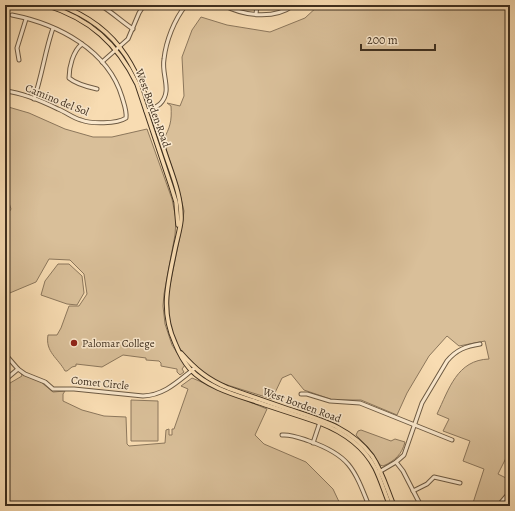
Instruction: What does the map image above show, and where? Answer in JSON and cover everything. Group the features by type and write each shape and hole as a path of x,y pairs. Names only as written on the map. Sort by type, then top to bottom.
{"main road":[{"name":"West Borden Road","path":"46,5 78,18 91,26 118,48"},
{"name":"West Borden Road","path":"59,5 90,20 105,32 137,75 148,111 180,199 181,219 167,289 165,307 168,327 177,348 193,369 217,388 341,428 354,438 371,455 394,506"},
{"name":"West Borden Road","path":"379,473 390,506"}],"street":[{"path":"100,5 133,29"},
{"path":"12,16 26,19 61,31 82,44 102,62 128,39 144,5"},
{"path":"148,111 164,100 167,88 163,67 164,55 174,24 186,5"},
{"path":"223,5 234,10 267,15 274,14 294,5"},
{"path":"256,14 258,5"},
{"path":"19,60 17,48 26,19"},
{"path":"34,99 40,82 47,44 53,28"},
{"path":"82,44 73,56 69,78 89,88 97,89"},
{"name":"Camino del Sol","path":"5,91 34,99 59,109 82,121 106,123 124,120 127,113 120,90 102,62"},
{"path":"379,473 404,455 426,396 447,361 462,348 480,344"},
{"name":"Comet Circle","path":"5,354 25,374 45,382 54,389 68,388 143,396 160,394 193,369"},
{"path":"5,380 18,368"},
{"path":"301,394 307,394 330,401 360,403 452,440"},
{"path":"313,443 321,422"},
{"path":"282,435 288,434 332,450 347,462 356,474 369,506"},
{"path":"396,462 403,471 421,506"},
{"path":"413,492 427,484 434,477 460,483"},
{"path":"498,506 510,492"}],"shaded area":[{"path":"319,5 510,5 510,450 498,474 510,480 510,492 498,506 472,506 484,469 463,461 470,441 443,431 449,419 437,414 450,386 462,370 469,364 489,359 485,341 459,346 447,336 429,356 407,393 397,415 361,400 333,400 304,390 291,374 282,378 272,399 221,383 207,376 184,354 176,343 170,329 167,300 184,211 178,186 163,140 171,120 171,106 167,103 180,106 184,96 182,57 192,30 201,17 227,25 270,32 305,18"},
{"path":"5,106 29,113 65,129 93,137 112,137 147,129 172,199 176,219 175,235 163,306 165,324 172,345 185,365 182,369 184,372 180,375 177,372 177,369 161,366 159,361 123,355 102,367 76,364 76,366 65,371 48,346 48,335 57,335 69,306 79,306 87,294 84,274 70,260 49,259 36,282 5,295 5,219 11,209 5,190"},
{"path":"58,264 69,264 82,276 84,293 77,305 67,304 41,295 45,281"},
{"path":"21,373 41,382 53,392 65,391 63,394 63,401 82,410 104,416 126,417 127,444 129,446 165,443 166,430 169,429 169,435 172,435 172,429 174,429 188,389 181,386 192,378 267,409 255,435 264,444 306,462 333,489 341,506 5,506 5,386 22,376"},
{"path":"131,400 158,401 158,441 131,441"},
{"path":"361,430 391,441 395,439 405,442 404,446 400,454 391,462 383,466 380,465 368,447 356,435 358,431"}],"place":[{"name":"Palomar College","path":"74,343"}]}
